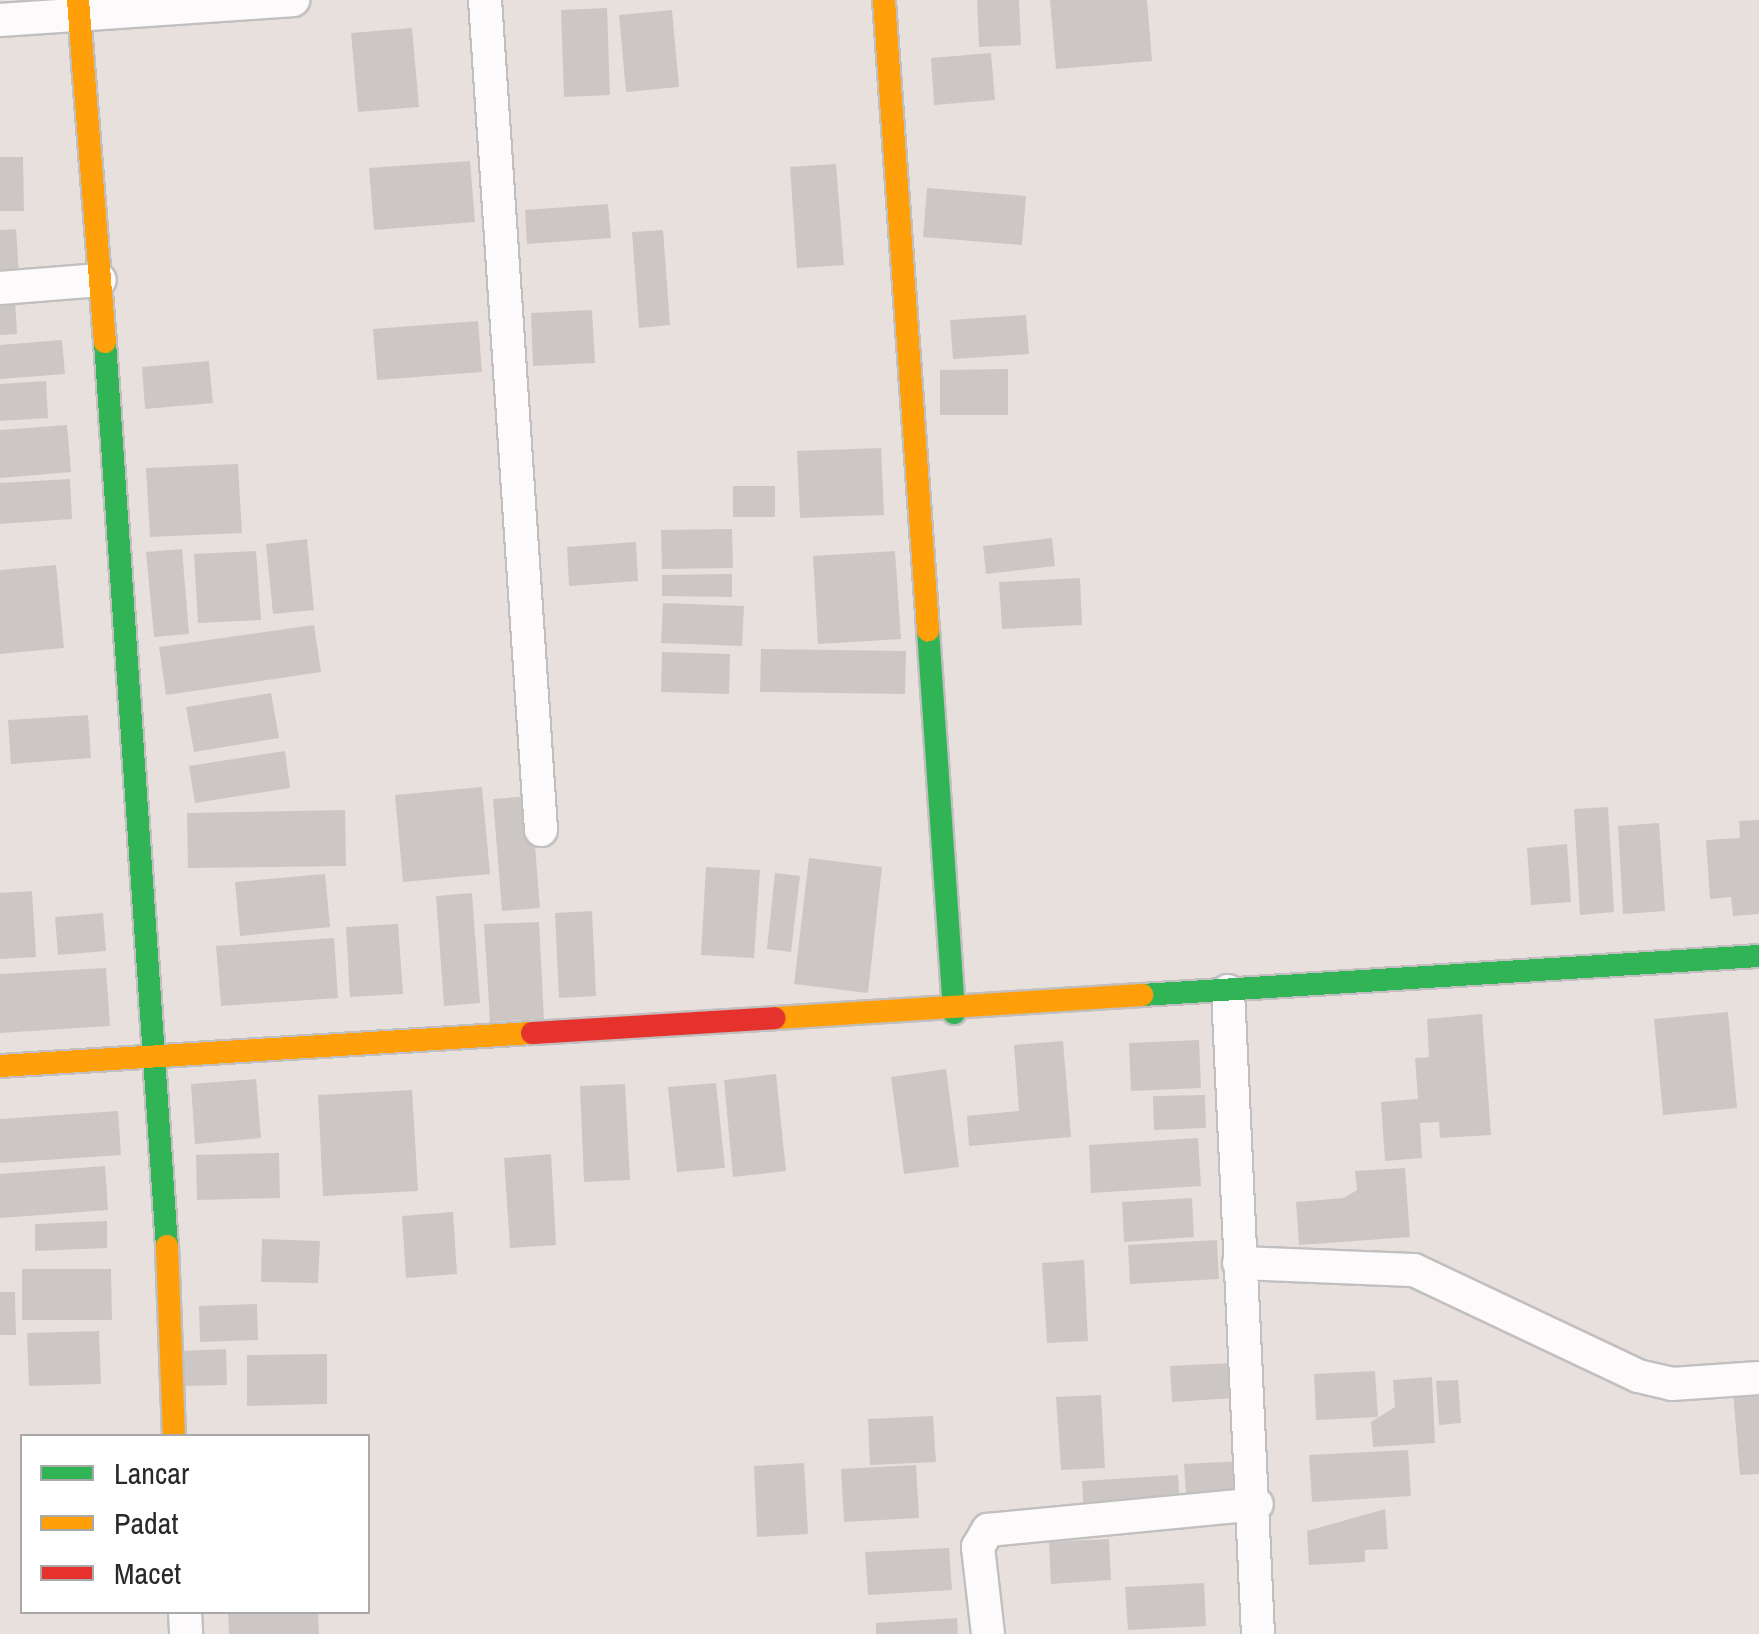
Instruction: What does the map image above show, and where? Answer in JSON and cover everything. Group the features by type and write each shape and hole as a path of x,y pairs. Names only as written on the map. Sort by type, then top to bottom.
{"street":[{"path":"0,20 78,8 293,0"},
{"path":"486,0 541,830"},
{"path":"884,0 954,1013"},
{"path":"78,8 160,1054 174,1434"},
{"path":"0,288 100,280"},
{"path":"0,1066 160,1054 954,1013 1759,956"},
{"path":"1228,991 1239,1264 1256,1504 1258,1634"},
{"path":"1239,1264 1448,1284 1638,1376 1672,1384 1759,1378"},
{"path":"988,1634 978,1547 988,1530 1256,1504"}],"building":[{"path":"977,0 1019,0 1021,45 979,47"},
{"path":"1050,0 1147,0 1152,61 1056,69"},
{"path":"607,8 610,95 564,97 561,10"},
{"path":"672,10 679,87 626,92 619,15"},
{"path":"412,28 419,107 358,112 351,33"},
{"path":"991,53 995,100 934,105 931,58"},
{"path":"0,157 23,157 24,211 0,211"},
{"path":"470,161 475,222 374,230 369,168"},
{"path":"836,164 844,265 797,268 790,167"},
{"path":"927,188 1026,196 1022,245 923,237"},
{"path":"608,204 611,238 527,244 525,210"},
{"path":"16,229 19,275 0,276 0,230"},
{"path":"663,230 670,325 639,328 632,232"},
{"path":"15,299 17,334 0,335 0,300"},
{"path":"592,310 595,363 533,366 531,313"},
{"path":"1026,315 1029,354 953,359 950,320"},
{"path":"478,321 482,372 377,380 373,329"},
{"path":"62,340 65,374 0,379 0,345"},
{"path":"209,361 213,403 145,409 142,367"},
{"path":"1008,369 1008,415 940,415 940,370"},
{"path":"46,381 48,418 0,421 0,384"},
{"path":"67,425 71,472 0,478 0,430"},
{"path":"881,448 884,515 800,518 797,451"},
{"path":"238,464 242,533 150,537 146,468"},
{"path":"70,479 72,519 0,524 0,483"},
{"path":"733,486 775,486 775,517 733,517"},
{"path":"732,529 733,568 662,569 661,530"},
{"path":"1052,538 1055,566 986,574 983,546"},
{"path":"307,539 314,610 273,614 266,544"},
{"path":"636,542 638,581 569,586 567,547"},
{"path":"182,549 189,634 154,637 146,552"},
{"path":"256,551 261,620 198,623 194,554"},
{"path":"895,551 901,639 818,644 813,556"},
{"path":"56,565 64,648 0,654 0,570"},
{"path":"732,574 732,597 662,596 662,575"},
{"path":"1080,578 1082,625 1002,629 999,582"},
{"path":"663,603 744,606 742,646 661,643"},
{"path":"314,625 321,672 166,695 159,647"},
{"path":"761,649 906,651 905,694 760,692"},
{"path":"662,652 730,654 729,694 661,692"},
{"path":"271,693 279,738 194,752 186,707"},
{"path":"88,715 91,758 11,764 8,720"},
{"path":"285,751 290,788 195,803 189,766"},
{"path":"482,787 490,874 403,882 395,795"},
{"path":"531,796 540,908 502,911 493,799"},
{"path":"1608,807 1614,912 1580,915 1574,809"},
{"path":"345,810 346,866 188,868 187,813"},
{"path":"1759,820 1759,914 1733,916 1731,897 1710,899 1706,840 1740,838 1739,821"},
{"path":"1659,823 1665,911 1623,914 1618,826"},
{"path":"1567,844 1571,902 1531,905 1527,848"},
{"path":"809,858 882,867 868,993 794,984"},
{"path":"706,867 760,870 754,958 701,955"},
{"path":"775,873 800,876 791,952 767,949"},
{"path":"325,874 330,927 240,936 235,882"},
{"path":"32,891 36,957 0,959 0,893"},
{"path":"472,893 480,1003 444,1006 436,896"},
{"path":"592,911 596,996 559,998 555,913"},
{"path":"103,913 106,951 58,955 55,917"},
{"path":"539,922 544,1019 490,1022 484,924"},
{"path":"398,924 403,994 350,997 346,927"},
{"path":"334,938 338,998 221,1006 216,946"},
{"path":"106,968 110,1026 0,1033 0,974"},
{"path":"1728,1012 1737,1108 1663,1115 1654,1019"},
{"path":"1482,1014 1491,1135 1440,1138 1439,1122 1420,1123 1422,1158 1385,1161 1381,1102 1418,1099 1415,1058 1429,1057 1427,1019"},
{"path":"1199,1040 1201,1088 1131,1091 1129,1043"},
{"path":"1063,1041 1071,1137 969,1146 967,1116 1019,1111 1014,1045"},
{"path":"946,1069 959,1167 904,1174 891,1077"},
{"path":"776,1074 786,1171 733,1177 724,1080"},
{"path":"256,1079 261,1138 195,1144 191,1084"},
{"path":"716,1083 725,1168 677,1172 668,1087"},
{"path":"625,1084 630,1180 584,1182 580,1086"},
{"path":"412,1090 418,1191 323,1196 318,1095"},
{"path":"1205,1095 1206,1128 1154,1130 1153,1096"},
{"path":"118,1111 121,1155 0,1163 0,1119"},
{"path":"1198,1138 1201,1186 1091,1193 1089,1145"},
{"path":"279,1153 280,1198 197,1200 196,1155"},
{"path":"551,1154 556,1245 510,1248 504,1158"},
{"path":"105,1166 108,1210 0,1218 0,1174"},
{"path":"1405,1168 1410,1237 1299,1245 1296,1202 1344,1198 1357,1190 1355,1171"},
{"path":"1192,1198 1194,1237 1124,1242 1122,1202"},
{"path":"453,1212 457,1274 406,1278 402,1216"},
{"path":"107,1221 107,1248 35,1251 35,1224"},
{"path":"262,1239 320,1241 318,1283 261,1282"},
{"path":"1217,1240 1219,1279 1130,1284 1128,1245"},
{"path":"1084,1260 1088,1341 1047,1343 1042,1263"},
{"path":"22,1269 111,1269 112,1320 22,1320"},
{"path":"0,1292 15,1292 16,1335 0,1335"},
{"path":"257,1304 258,1340 200,1342 199,1306"},
{"path":"99,1331 101,1384 29,1386 27,1333"},
{"path":"226,1349 227,1385 182,1386 181,1351"},
{"path":"327,1354 327,1404 247,1406 247,1355"},
{"path":"1233,1363 1235,1398 1172,1402 1170,1366"},
{"path":"1375,1371 1378,1417 1316,1420 1314,1374"},
{"path":"1432,1377 1435,1443 1373,1447 1371,1422 1395,1407 1393,1380"},
{"path":"1458,1380 1461,1423 1439,1425 1436,1381"},
{"path":"1759,1391 1759,1474 1740,1475 1733,1393"},
{"path":"1101,1395 1105,1468 1061,1470 1056,1397"},
{"path":"933,1416 936,1462 870,1465 868,1419"},
{"path":"1408,1450 1411,1496 1312,1502 1309,1455"},
{"path":"1243,1461 1245,1490 1186,1493 1184,1464"},
{"path":"804,1463 808,1534 757,1537 754,1466"},
{"path":"916,1465 919,1518 844,1522 841,1469"},
{"path":"1178,1475 1180,1511 1084,1516 1082,1481"},
{"path":"1385,1509 1388,1549 1365,1550 1365,1562 1309,1565 1307,1531"},
{"path":"1109,1539 1111,1580 1051,1584 1049,1542"},
{"path":"949,1548 952,1590 868,1595 865,1552"},
{"path":"1204,1583 1206,1626 1128,1630 1125,1587"},
{"path":"228,1614 318,1614 319,1634 229,1634"},
{"path":"957,1618 958,1634 876,1634 876,1623"}],"traffic: fast":[{"path":"105,342 167,1246"},
{"path":"928,630 954,1013"},
{"path":"1142,995 1759,956"}],"traffic: slow":[{"path":"78,0 105,342"},
{"path":"884,0 928,630"},
{"path":"775,1018 1142,995"},
{"path":"0,1066 532,1033"},
{"path":"167,1246 174,1434"}],"traffic: jam":[{"path":"532,1033 775,1018"}]}
